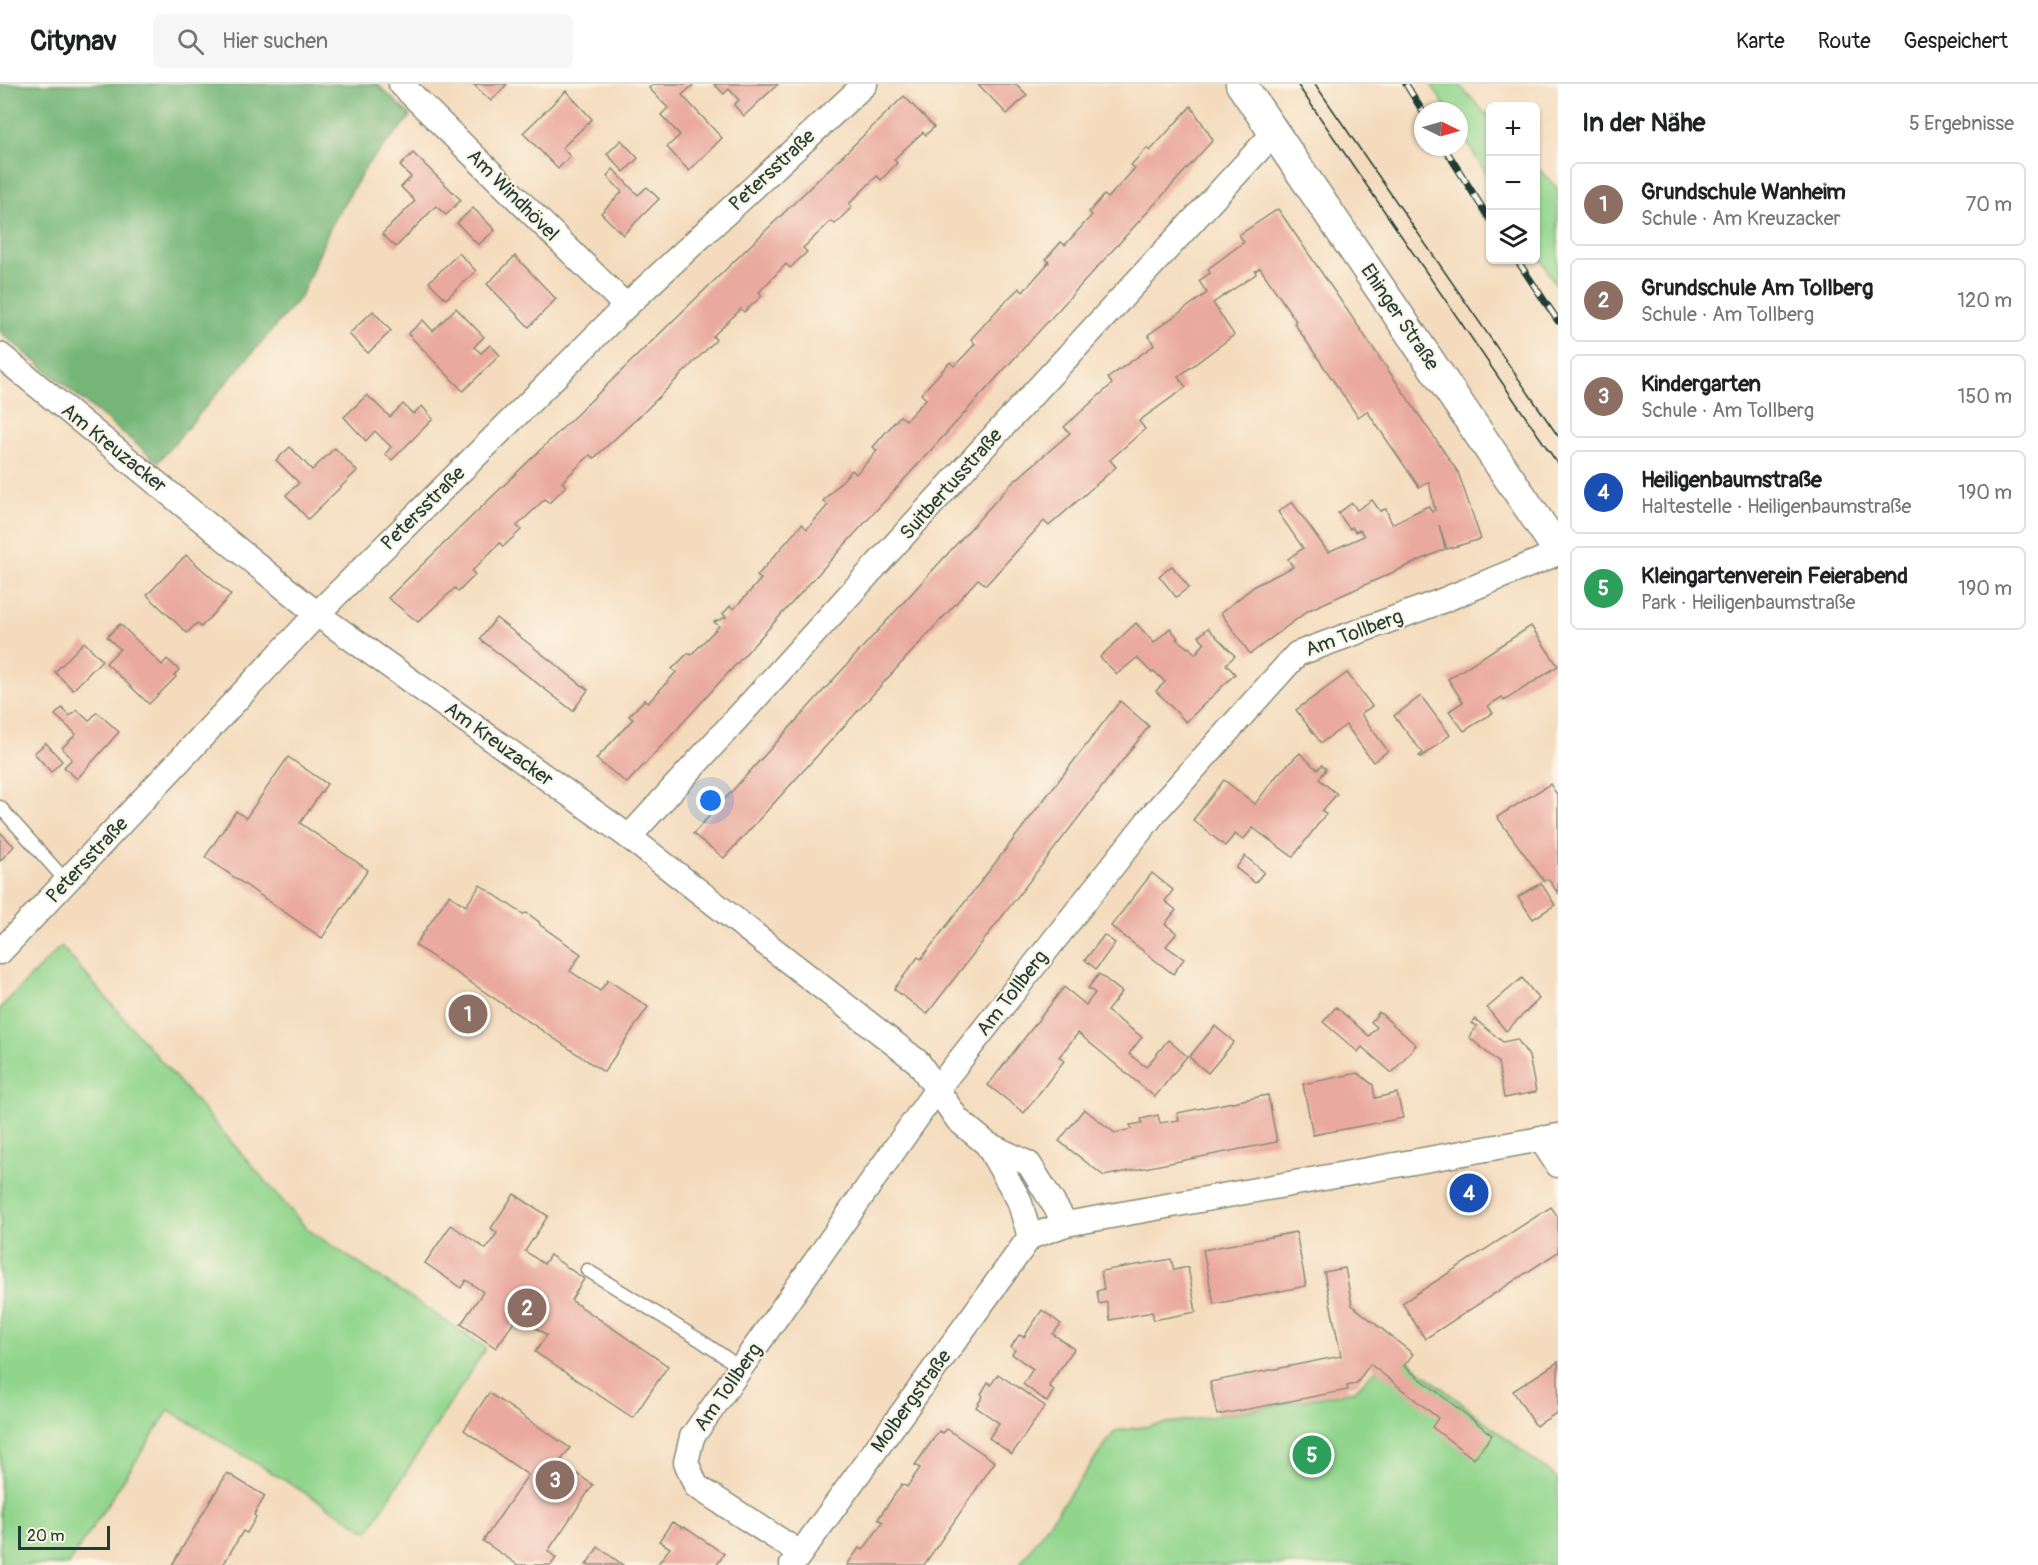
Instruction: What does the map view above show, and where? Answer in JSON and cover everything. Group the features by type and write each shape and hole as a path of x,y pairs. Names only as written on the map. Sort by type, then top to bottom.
{"street":[{"name":"Am Windhövel","path":"400,84 626,306"},
{"name":"Petersstraße","path":"0,952 317,614 626,306 865,84"},
{"name":"Ehinger Straße","path":"1241,84 1558,552"},
{"name":"Suitbertusstraße","path":"629,837 983,448 1275,132"},
{"name":"Am Kreuzacker","path":"0,356 317,614 629,837 918,1062 958,1120 987,1144 1029,1164 1066,1224"},
{"name":"Am Tollberg","path":"796,1559 696,1486 686,1462 692,1437 937,1089 1155,812 1297,654 1439,602 1558,552"},
{"path":"1030,1237 1066,1224 1549,1137 1558,1165"},
{"name":"Am Kreuzacker","path":"987,1144 1019,1200 1030,1237"},
{"name":"Molbergstraße","path":"796,1559 1030,1237"}],"lane":[{"path":"0,807 66,881"},
{"path":"587,1270 741,1368"}],"green space":[{"path":"0,84 377,84 411,116 367,165 330,228 301,296 158,462 0,332"},
{"path":"1431,84 1458,84 1486,114 1486,173 1468,144 1468,102 1442,102"},
{"path":"1540,170 1558,189 1558,288 1540,259"},
{"path":"61,946 307,1229 486,1348 368,1531 169,1410 68,1565 0,1565 0,1008"},
{"path":"1395,1351 1558,1479 1558,1565 1019,1565 1115,1431 1217,1416 1354,1391"}],"building":[{"path":"473,84 507,84 491,101"},
{"path":"653,84 694,84 682,95 722,138 689,171 667,147 680,135 661,115 668,108 649,88"},
{"path":"714,84 778,84 744,116 734,105 739,100 729,89 724,94"},
{"path":"978,84 1016,84 1027,95 1007,114"},
{"path":"566,91 592,119 562,148 570,156 558,169 523,133"},
{"path":"904,96 934,127 926,135 923,132 894,159 897,163 881,180 877,176 849,204 852,207 835,224 831,221 803,248 807,252 790,268 786,264 759,292 762,296 744,312 741,309 713,336 716,340 643,413 594,458 590,455 562,482 566,486 549,503 545,499 517,526 521,530 503,547 500,543 472,571 475,575 458,592 455,588 418,622 388,598"},
{"path":"1191,106 1213,140 669,738 627,783 596,759 633,719 629,716 644,700 649,702 676,672 672,669 688,653 691,655 719,626 714,622 726,617 723,614 730,606 734,609 761,579 757,576 802,524 807,529 828,505 823,501 852,470 856,474 877,451 873,447 900,416 906,420 926,399 921,394 950,362 954,366 965,355 975,344 971,339 999,308 1019,288 1023,292 1049,262 1046,259 1061,242 1065,245 1092,215 1089,212 1104,195 1108,198 1135,168 1131,165 1147,148 1150,151"},
{"path":"621,140 638,158 624,172 607,154"},
{"path":"413,153 461,200 446,215 436,206 396,247 382,234 415,201 401,187 411,177 400,166"},
{"path":"613,169 638,195 647,187 659,199 623,235 601,213 622,192 607,176"},
{"path":"473,208 495,230 478,245 457,223"},
{"path":"1278,209 1458,472 1481,539 1447,549 1439,525 1445,549 1309,610 1250,654 1221,613 1256,585 1293,567 1288,559 1303,548 1278,512 1292,502 1328,552 1364,536 1360,530 1355,532 1352,527 1350,529 1338,513 1352,503 1357,510 1372,500 1380,511 1386,509 1392,524 1428,506 1432,512 1435,510 1429,482 1419,487 1367,411 1358,417 1294,323 1296,321 1260,268 1255,271 1256,274 1213,303 1234,335 1178,377 1186,387 1139,421 1145,429 1110,460 1116,467 1049,526 1044,521 986,585 978,579 724,858 693,834 1011,484 1070,433 1064,427 1112,384 1108,378 1154,345 1148,335 1207,293 1199,281 1210,273 1208,269 1244,242 1239,235"},
{"path":"459,253 476,271 446,299 429,282"},
{"path":"515,256 556,299 529,327 487,284"},
{"path":"456,308 484,337 474,347 481,353 490,345 500,355 463,391 408,334 423,320 433,331"},
{"path":"373,311 391,331 368,353 349,334"},
{"path":"367,395 390,417 403,404 413,414 422,406 433,419 392,460 385,454 391,447 375,431 366,441 344,417"},
{"path":"290,447 312,470 335,448 357,471 308,519 286,495 299,483 276,460"},
{"path":"186,555 231,595 201,627 197,623 187,633 147,595"},
{"path":"1172,566 1189,587 1176,597 1159,576"},
{"path":"496,618 588,690 573,711 480,639"},
{"path":"1136,623 1154,643 1170,628 1178,638 1176,639 1195,654 1205,643 1199,636 1208,628 1235,656 1226,664 1235,674 1186,722 1156,691 1165,682 1137,658 1117,674 1100,657"},
{"path":"120,624 162,665 167,659 179,670 174,675 176,677 149,704 106,663 120,649 107,637"},
{"path":"1531,626 1558,666 1504,701 1502,697 1488,706 1493,713 1464,731 1449,711 1463,702 1448,679"},
{"path":"84,642 102,660 73,690 55,672"},
{"path":"1347,673 1372,706 1361,714 1388,751 1373,762 1346,725 1321,743 1296,710"},
{"path":"1421,696 1450,735 1421,757 1419,756 1423,753 1394,716"},
{"path":"1120,701 1149,726 927,1014 894,989 918,957 921,959"},
{"path":"62,708 70,716 77,710 89,721 97,712 119,732 77,779 64,767 72,759 62,748 76,734 55,715"},
{"path":"46,743 62,761 51,772 34,753"},
{"path":"1300,753 1314,767 1318,769 1322,765 1326,769 1319,779 1337,794 1322,811 1326,814 1293,857 1253,828 1243,840 1235,834 1225,846 1193,820 1224,780 1255,804 1278,774"},
{"path":"288,757 327,784 300,823 368,870 322,938 205,857 236,811 246,818"},
{"path":"1550,784 1558,796 1558,893 1548,879 1544,881 1497,817"},
{"path":"0,832 14,846 0,861"},
{"path":"1245,856 1264,872 1255,883 1236,868"},
{"path":"1152,873 1173,890 1165,901 1176,910 1165,924 1177,933 1166,946 1184,959 1173,974 1111,926"},
{"path":"1541,883 1555,905 1533,919 1518,897"},
{"path":"480,885 523,914 527,913 581,954 570,971 600,991 608,980 648,1007 604,1072 415,945 449,895 466,906"},
{"path":"1104,935 1115,943 1096,969 1085,960"},
{"path":"1099,974 1122,992 1107,1011 1142,1037 1129,1054 1146,1067 1168,1040 1187,1056 1155,1097 1078,1033 1059,1057 1064,1061 1024,1113 988,1085 1064,987 1086,1005 1095,993 1088,988"},
{"path":"1522,978 1539,999 1506,1031 1487,1008"},
{"path":"1336,1007 1369,1036 1377,1027 1371,1022 1379,1012 1416,1045 1392,1073 1362,1047 1358,1052 1323,1022"},
{"path":"1475,1019 1503,1042 1517,1039 1529,1056 1536,1092 1504,1098 1498,1062 1469,1037 1477,1026 1472,1023"},
{"path":"1215,1026 1234,1042 1208,1073 1189,1057"},
{"path":"1358,1073 1373,1085 1375,1098 1397,1093 1403,1118 1313,1135 1303,1084"},
{"path":"1268,1095 1277,1142 1104,1176 1059,1141 1084,1109 1115,1133 1132,1129 1130,1125 1142,1123 1141,1119 1158,1115 1160,1123 1179,1120 1177,1113"},
{"path":"514,1194 548,1216 525,1251 544,1264 550,1255 584,1279 571,1300 668,1366 633,1418 535,1352 547,1335 518,1316 496,1348 461,1324 483,1292 466,1280 461,1288 425,1263 451,1225 486,1249 497,1233 491,1228"},
{"path":"1551,1207 1558,1217 1558,1252 1425,1339 1402,1303"},
{"path":"1296,1232 1306,1286 1214,1304 1203,1250"},
{"path":"1171,1259 1174,1270 1188,1267 1196,1312 1154,1320 1152,1312 1110,1320 1107,1302 1099,1304 1097,1291 1104,1289 1101,1271"},
{"path":"1345,1268 1352,1305 1413,1354 1404,1366 1492,1435 1474,1459 1432,1427 1438,1418 1370,1364 1357,1383 1347,1386 1348,1390 1217,1415 1210,1382 1341,1356 1324,1272"},
{"path":"1042,1310 1061,1324 1053,1334 1074,1349 1051,1382 1049,1386 1054,1390 1047,1402 1023,1384 1033,1369 1012,1354 1015,1350 1011,1347 1019,1335 1024,1337"},
{"path":"1558,1362 1558,1412 1536,1426 1513,1391"},
{"path":"998,1374 1045,1406 1012,1454 989,1438 999,1423 976,1407 988,1382 991,1385"},
{"path":"489,1393 570,1448 560,1462 593,1485 548,1551 556,1558 551,1565 518,1565 483,1541 528,1475 464,1430"},
{"path":"947,1429 995,1462 924,1565 847,1565 859,1548 863,1550 883,1522 878,1519 902,1484 907,1487 920,1468 915,1465 939,1431 943,1433"},
{"path":"227,1473 265,1496 247,1533 243,1531 223,1565 172,1565"},
{"path":"672,1522 684,1527 724,1554 717,1565 657,1565 670,1548 659,1541"},
{"path":"598,1547 623,1565 586,1565"}],"tram line":[{"path":"1297,84 1558,464"},
{"path":"1315,84 1558,436"}],"railway":[{"path":"1406,84 1417,102"},
{"path":"1450,156 1486,214"},
{"path":"1520,264 1558,321"}],"place":[{"name":"Grundschule Wanheim","path":"468,1014"},
{"name":"Heiligenbaumstraße","path":"1469,1193"},
{"name":"Grundschule Am Tollberg","path":"527,1308"},
{"name":"Kleingartenverein Feierabend","path":"1312,1455"},
{"name":"Kindergarten","path":"555,1480"}]}
